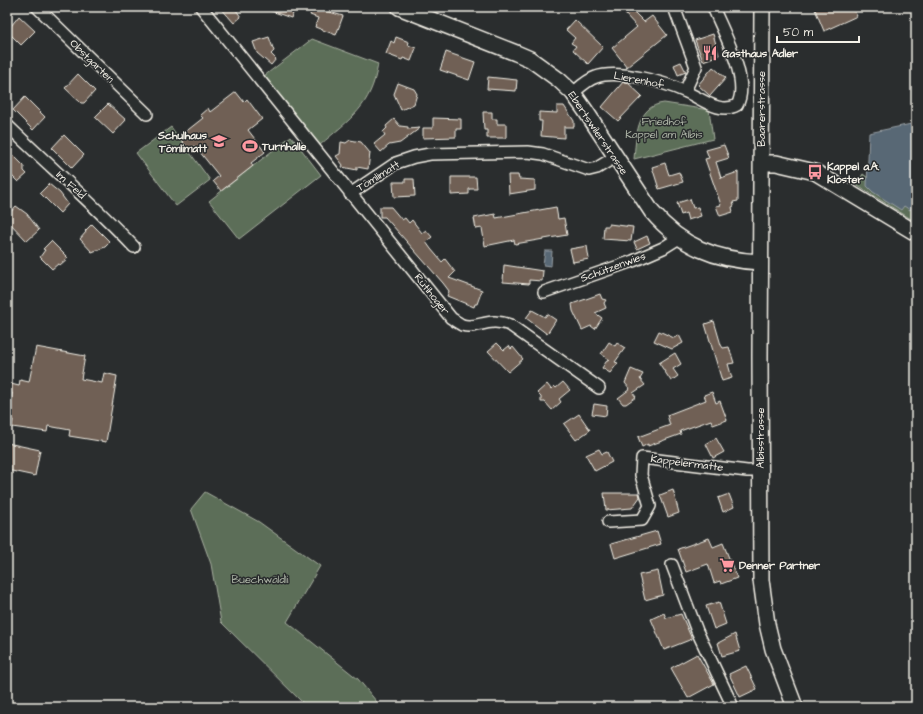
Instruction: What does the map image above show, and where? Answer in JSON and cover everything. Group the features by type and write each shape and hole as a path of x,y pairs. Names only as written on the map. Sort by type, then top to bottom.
{"street":[{"name":"Obstgarten","path":"36,7 147,114"},
{"name":"Tömlimatt","path":"201,7 350,194 396,163 430,154 528,152 544,154 589,170 597,168 615,157"},
{"name":"Ebertswilerstrasse","path":"399,7 530,59 545,68 573,94 652,212 665,227 679,238 713,255 760,262"},
{"path":"674,7 696,67 685,91"},
{"name":"Lierenhof","path":"573,94 585,83 596,77 609,74 664,84 685,91 718,107 733,108 741,99 741,76 713,7"},
{"name":"Baarerstrasse","path":"761,163 762,7"},
{"name":"Im Feld","path":"7,125 45,162 60,173 134,247"},
{"path":"761,163 776,163 816,172 916,233"},
{"name":"Albisstrasse","path":"761,163 760,560 767,624 780,671 796,707"},
{"name":"Rütihoger","path":"350,194 451,318 462,325 476,325 499,320 510,325 599,388"},
{"name":"Schützenwies","path":"544,292 633,261 663,248 679,238"},
{"name":"Kappelermatte","path":"608,522 642,520 650,506 641,475 642,458 747,471 760,470"},
{"path":"672,565 697,631 733,707"}],"green space":[{"path":"312,39 378,64 375,79 365,101 350,119 320,145 264,76"},
{"name":"Friedhof Kappel am Albis","path":"664,103 709,110 713,139 634,159 637,133 643,116 655,105"},
{"path":"171,127 210,180 176,206 136,153"},
{"path":"291,136 321,175 239,239 209,201"},
{"path":"863,174 902,205 916,197 916,222 856,185"},
{"name":"Buechwäldli","path":"205,492 259,522 320,566 287,622 358,679 381,707 307,707 221,622 211,564 191,509"}],"water":[{"path":"916,123 916,203 910,210 904,206 901,210 873,192 867,186 869,133"},
{"path":"545,251 552,251 551,266 543,265"}],"building":[{"path":"220,7 234,7 241,17 234,23"},
{"path":"296,7 291,18 263,8"},
{"path":"313,7 343,16 336,35 315,27 318,18 310,15"},
{"path":"814,7 852,7 857,16 824,31"},
{"path":"631,9 644,22 652,16 667,35 627,67 612,48 637,27 625,14"},
{"path":"19,16 35,31 21,45 7,31"},
{"path":"575,20 603,47 588,64 573,50 576,46 571,43 575,38 566,30"},
{"path":"713,34 719,55 703,61 695,40"},
{"path":"269,37 274,51 271,54 276,59 271,65 257,53 253,42"},
{"path":"396,37 409,42 408,45 416,48 411,61 403,58 402,60 386,54 391,41 394,43"},
{"path":"446,52 475,62 469,80 440,70"},
{"path":"681,62 686,72 678,75 674,65"},
{"path":"713,67 726,78 710,96 698,85"},
{"path":"78,74 95,91 84,103 81,103 65,88"},
{"path":"488,77 517,80 516,91 487,89"},
{"path":"623,82 627,82 642,96 618,121 602,107"},
{"path":"398,83 414,89 417,94 414,104 401,110 394,94"},
{"name":"Schulhaus Tömlimatt","path":"236,92 244,102 247,99 262,119 248,130 265,152 251,163 253,166 221,191 213,181 219,176 195,146 189,150 179,137 203,118 200,115 208,108 210,112"},
{"path":"25,97 45,117 33,130 13,110"},
{"path":"108,104 126,120 113,134 95,117"},
{"path":"557,106 564,106 574,121 574,127 564,127 564,138 541,136 542,121 539,121 539,112 557,113"},
{"path":"483,112 492,112 492,119 497,119 497,124 506,124 506,138 487,138 487,130 484,130"},
{"path":"433,118 461,119 461,129 456,129 456,137 423,138 423,128 433,128"},
{"path":"394,119 400,126 408,127 408,129 420,128 400,143 389,145 381,152 374,144 385,135 383,132 387,128 386,126"},
{"path":"64,135 84,155 72,168 52,148"},
{"path":"350,140 361,142 370,153 368,169 357,167 357,170 342,167 343,165 336,156 340,154 341,142 346,143"},
{"path":"724,145 729,158 716,162 721,178 738,172 738,201 733,202 733,212 720,216 716,206 721,205 705,159 709,158 706,150"},
{"path":"7,156 14,156 24,166 24,171 27,174 18,182 7,171"},
{"path":"665,163 669,175 679,172 683,182 659,189 652,167"},
{"path":"508,175 518,175 519,179 535,180 535,190 509,194"},
{"path":"451,177 476,177 477,189 469,189 469,194 451,195"},
{"path":"405,179 414,179 415,196 394,197 393,182 405,182"},
{"path":"49,184 60,193 68,204 60,213 40,193"},
{"path":"690,199 693,208 698,207 701,216 688,220 686,213 681,215 677,203"},
{"path":"16,206 27,214 39,230 27,241 7,220 7,216"},
{"path":"380,207 391,207 402,220 405,218 409,223 412,220 422,233 426,230 432,237 426,242 442,262 445,259 455,272 449,278 482,290 477,304 475,304 474,307 447,296 449,291 443,283 385,217 380,217"},
{"path":"556,207 558,219 564,218 567,235 515,244 514,240 485,246 482,228 476,229 474,218 495,214 496,218"},
{"path":"92,224 110,242 105,247 92,252 80,239"},
{"path":"609,224 633,227 631,241 603,239 604,226 609,226"},
{"path":"647,236 650,243 637,249 634,242"},
{"path":"51,241 68,258 60,265 58,264 52,269 40,257 45,250 43,249"},
{"path":"587,246 589,259 573,262 570,249"},
{"path":"504,265 543,271 542,281 529,280 529,284 503,282"},
{"path":"600,294 602,299 606,300 604,303 606,308 595,313 602,318 595,329 591,326 582,330 573,311 572,304"},
{"path":"532,310 545,317 547,314 556,320 547,334 526,318"},
{"path":"714,321 721,345 723,348 729,347 734,363 728,364 732,378 722,381 705,324"},
{"path":"659,331 674,338 679,335 683,343 672,349 654,341"},
{"path":"609,342 615,346 617,343 625,348 615,362 618,363 610,373 602,368 608,359 610,360 601,354"},
{"path":"497,343 504,350 509,346 511,349 513,347 523,359 508,372 488,351"},
{"path":"36,347 85,356 81,379 102,383 104,373 117,376 106,442 69,436 70,430 48,426 47,432 12,427 13,420 7,419 12,393 7,392 7,383 19,386 20,380 29,382"},
{"path":"675,353 681,364 673,369 678,376 671,381 659,363"},
{"path":"631,369 643,374 640,379 645,385 633,393 636,397 626,404 623,404 618,398 630,389 625,383"},
{"path":"563,382 570,390 559,399 561,402 552,410 545,402 541,402 541,397 537,393 547,384 551,389 554,386 556,388"},
{"path":"712,392 716,403 720,401 727,420 713,425 711,420 680,431 681,434 642,447 638,437 670,425 667,415 706,400 704,395"},
{"path":"594,404 607,406 606,416 592,414"},
{"path":"579,414 590,430 576,440 564,424"},
{"path":"716,438 724,452 713,458 706,444"},
{"path":"7,443 40,450 35,476 7,470"},
{"path":"599,449 602,454 607,452 612,462 595,471 586,455"},
{"path":"673,490 679,513 668,517 660,495"},
{"path":"604,493 639,493 640,497 632,508 606,510"},
{"path":"729,494 734,507 723,512 718,498"},
{"path":"657,531 661,544 615,558 611,544"},
{"path":"709,538 713,547 723,543 737,578 721,584 720,581 714,583 708,564 686,572 678,549"},
{"path":"658,571 663,595 645,600 639,575"},
{"path":"719,602 726,624 714,629 706,606"},
{"path":"664,613 666,618 681,614 692,639 664,650 651,619"},
{"path":"735,634 740,651 722,656 718,643"},
{"path":"697,654 714,684 688,698 671,668"},
{"path":"746,666 757,689 740,697 729,674"}],"place":[{"name":"Gasthaus Adler","path":"710,53"},
{"name":"Schulhaus Tömlimatt","path":"219,141"},
{"name":"Turnhalle","path":"250,146"},
{"name":"Kappel a.A. Kloster","path":"815,172"},
{"name":"Denner Partner","path":"727,565"}]}
